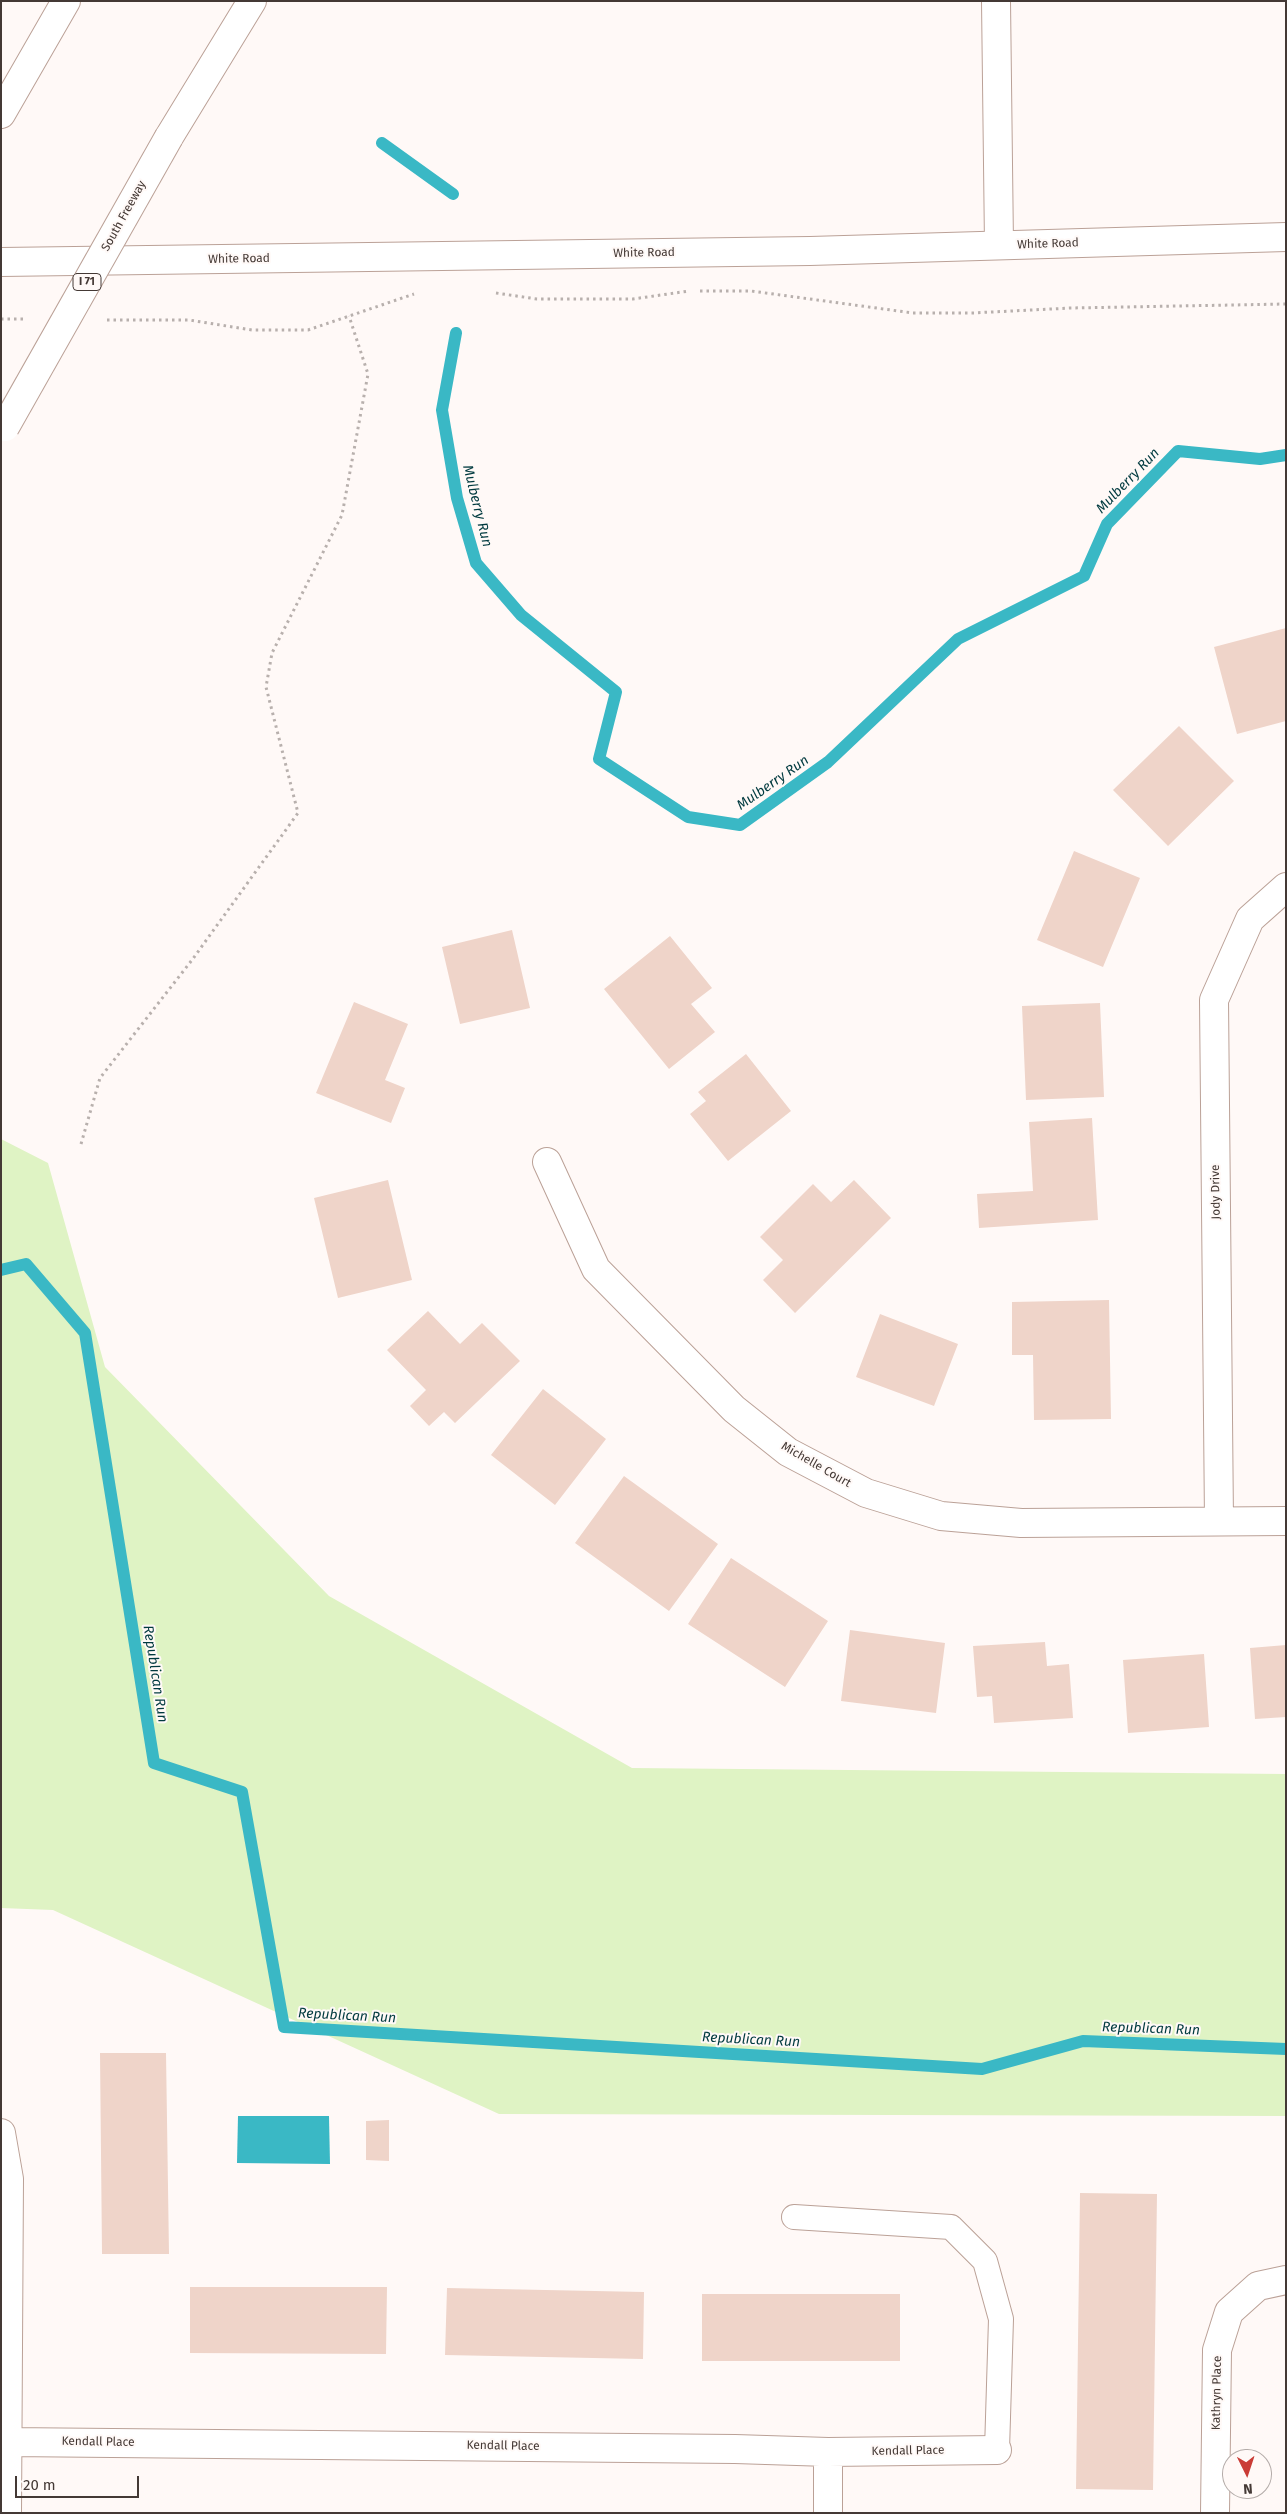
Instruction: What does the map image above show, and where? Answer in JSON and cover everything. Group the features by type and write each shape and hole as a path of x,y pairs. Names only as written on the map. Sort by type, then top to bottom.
{"main road":[{"path":"1,114 66,1"},
{"name":"South Freeway","path":"3,430 169,137 252,1"},
{"path":"996,1 999,245"},
{"name":"White Road","path":"1,262 810,251 1286,237"},
{"name":"Jody Drive","path":"1220,1521 1214,1000 1250,919 1286,887"},
{"name":"Michelle Court","path":"547,1162 596,1269 734,1409 788,1452 866,1493 941,1516 1021,1522 1286,1521"},
{"path":"1,2133 9,2179 9,2442 7,2513"},
{"name":"Kathryn Place","path":"1215,2513 1217,2350 1228,2312 1258,2286 1286,2280"},
{"name":"Kendall Place","path":"9,2442 735,2449 828,2452 997,2450"},
{"path":"828,2452 828,2513"}],"lane":[{"path":"794,2217 951,2226 985,2261 1001,2319 997,2450"}],"path":[{"path":"489,292 537,300 632,299 689,291 751,292 913,312 972,313 1071,308 1286,304"},
{"path":"100,320 189,320 252,330 308,330 416,294"},
{"path":"81,1144 100,1078 192,960 298,813 266,687 272,653 342,515 368,374 349,316"},
{"path":"1,319 31,319"}],"green space":[{"path":"1,1139 48,1163 105,1367 329,1596 632,1768 1286,1774 1286,2116 499,2114 53,1910 1,1908"}],"water":[{"path":"238,2116 329,2116 330,2164 237,2163"}],"building":[{"path":"1286,628 1286,721 1237,734 1214,647"},
{"path":"1179,726 1234,781 1168,846 1113,790"},
{"path":"1074,851 1140,878 1103,967 1037,940"},
{"path":"512,930 530,1008 460,1024 442,947"},
{"path":"670,936 712,988 691,1004 715,1032 669,1069 604,989"},
{"path":"354,1002 408,1024 385,1080 405,1088 391,1123 316,1093"},
{"path":"1100,1003 1104,1097 1026,1100 1022,1006"},
{"path":"746,1054 791,1111 728,1161 690,1114 706,1101 698,1092"},
{"path":"1092,1118 1098,1220 979,1228 977,1194 1033,1191 1029,1122"},
{"path":"388,1180 412,1280 338,1298 314,1198"},
{"path":"854,1180 891,1218 795,1313 763,1280 783,1260 760,1237 813,1184 831,1202"},
{"path":"1109,1300 1111,1419 1034,1420 1033,1355 1012,1355 1012,1302"},
{"path":"428,1311 460,1344 482,1323 520,1361 455,1423 444,1412 429,1426 410,1406 426,1390 387,1350"},
{"path":"880,1314 958,1344 934,1406 856,1377"},
{"path":"543,1389 606,1439 555,1505 491,1455"},
{"path":"624,1476 718,1544 669,1611 575,1543"},
{"path":"731,1558 828,1621 785,1687 688,1624"},
{"path":"850,1630 945,1643 936,1713 841,1701"},
{"path":"1045,1642 1047,1666 1069,1664 1073,1718 994,1723 992,1696 977,1697 973,1646"},
{"path":"1286,1645 1286,1717 1255,1719 1250,1648"},
{"path":"1204,1654 1209,1727 1128,1733 1123,1660"},
{"path":"100,2053 166,2053 169,2254 102,2254"},
{"path":"389,2120 389,2161 366,2160 366,2121"},
{"path":"1080,2193 1157,2194 1153,2490 1076,2489"},
{"path":"190,2287 387,2287 386,2354 190,2353"},
{"path":"447,2288 644,2292 643,2359 445,2355"},
{"path":"702,2294 900,2294 900,2361 702,2361"}],"waterway":[{"name":"Mulberry Run","path":"382,143 453,194"},
{"name":"Mulberry Run","path":"456,333 442,410 457,498 476,563 521,615 616,692 599,759 688,817 740,825 828,762 958,639 1084,576 1107,524 1178,451 1260,459 1286,455"},
{"name":"Republican Run","path":"1,1270 26,1264 85,1333 154,1763 242,1792 284,2027 982,2069 1083,2041 1286,2049"}]}
